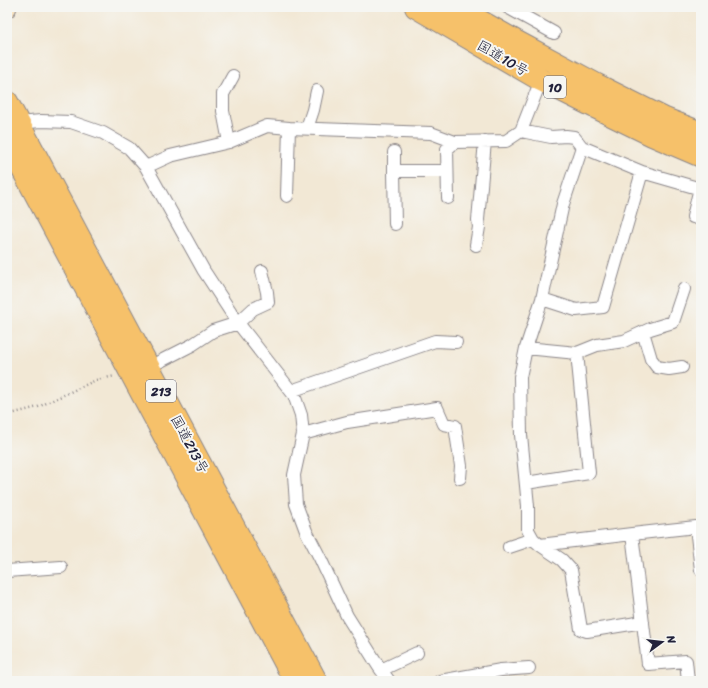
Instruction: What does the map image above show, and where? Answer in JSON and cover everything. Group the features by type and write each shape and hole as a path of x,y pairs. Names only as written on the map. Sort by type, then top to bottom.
{"highway":[{"name":"国道10号","path":"416,7 541,80 652,135 701,156"},
{"name":"国道10号","path":"454,7 597,85 665,119 701,134"},
{"name":"国道213号","path":"7,102 11,130 140,370 316,681"},
{"name":"国道213号","path":"140,370 296,681"}],"street":[{"path":"507,7 554,33"},
{"path":"229,142 223,111 223,94 233,76"},
{"path":"146,167 170,156 229,142 267,126 431,133 455,142 506,141 521,131 541,80"},
{"path":"307,128 317,91"},
{"path":"11,130 41,121 71,122 103,133 129,148 146,167 204,271 238,323 294,395 301,416 303,434 294,475 296,504 306,531 347,616 389,681"},
{"path":"287,196 289,128"},
{"path":"521,131 551,137 574,137 582,147 642,172 700,189 693,218 701,219"},
{"path":"476,245 480,227 478,220 486,141"},
{"path":"448,198 447,149 455,142"},
{"path":"582,147 563,204 542,299 526,348 520,377 521,435 528,506 528,530 537,542 562,560 571,570 581,629 587,632 643,622"},
{"path":"394,152 395,224"},
{"path":"394,171 448,171"},
{"path":"542,299 576,310 603,307 642,172"},
{"path":"140,370 192,345 213,331 238,323 253,309 268,302 262,271"},
{"path":"526,348 577,353 597,345 624,341 650,329 673,322 684,289"},
{"path":"643,332 652,360 657,367 669,369 682,368"},
{"path":"291,391 435,341 456,342"},
{"path":"526,483 590,472 577,353"},
{"path":"303,434 347,422 436,408 444,424 455,426 460,478"},
{"path":"509,547 537,542 696,527 701,570"},
{"path":"632,534 648,664 686,661 688,681"},
{"path":"7,571 61,567"},
{"path":"381,670 417,653"},
{"path":"440,681 501,670 529,668"}],"path":[{"path":"7,415 38,406 96,380 140,370"}]}
